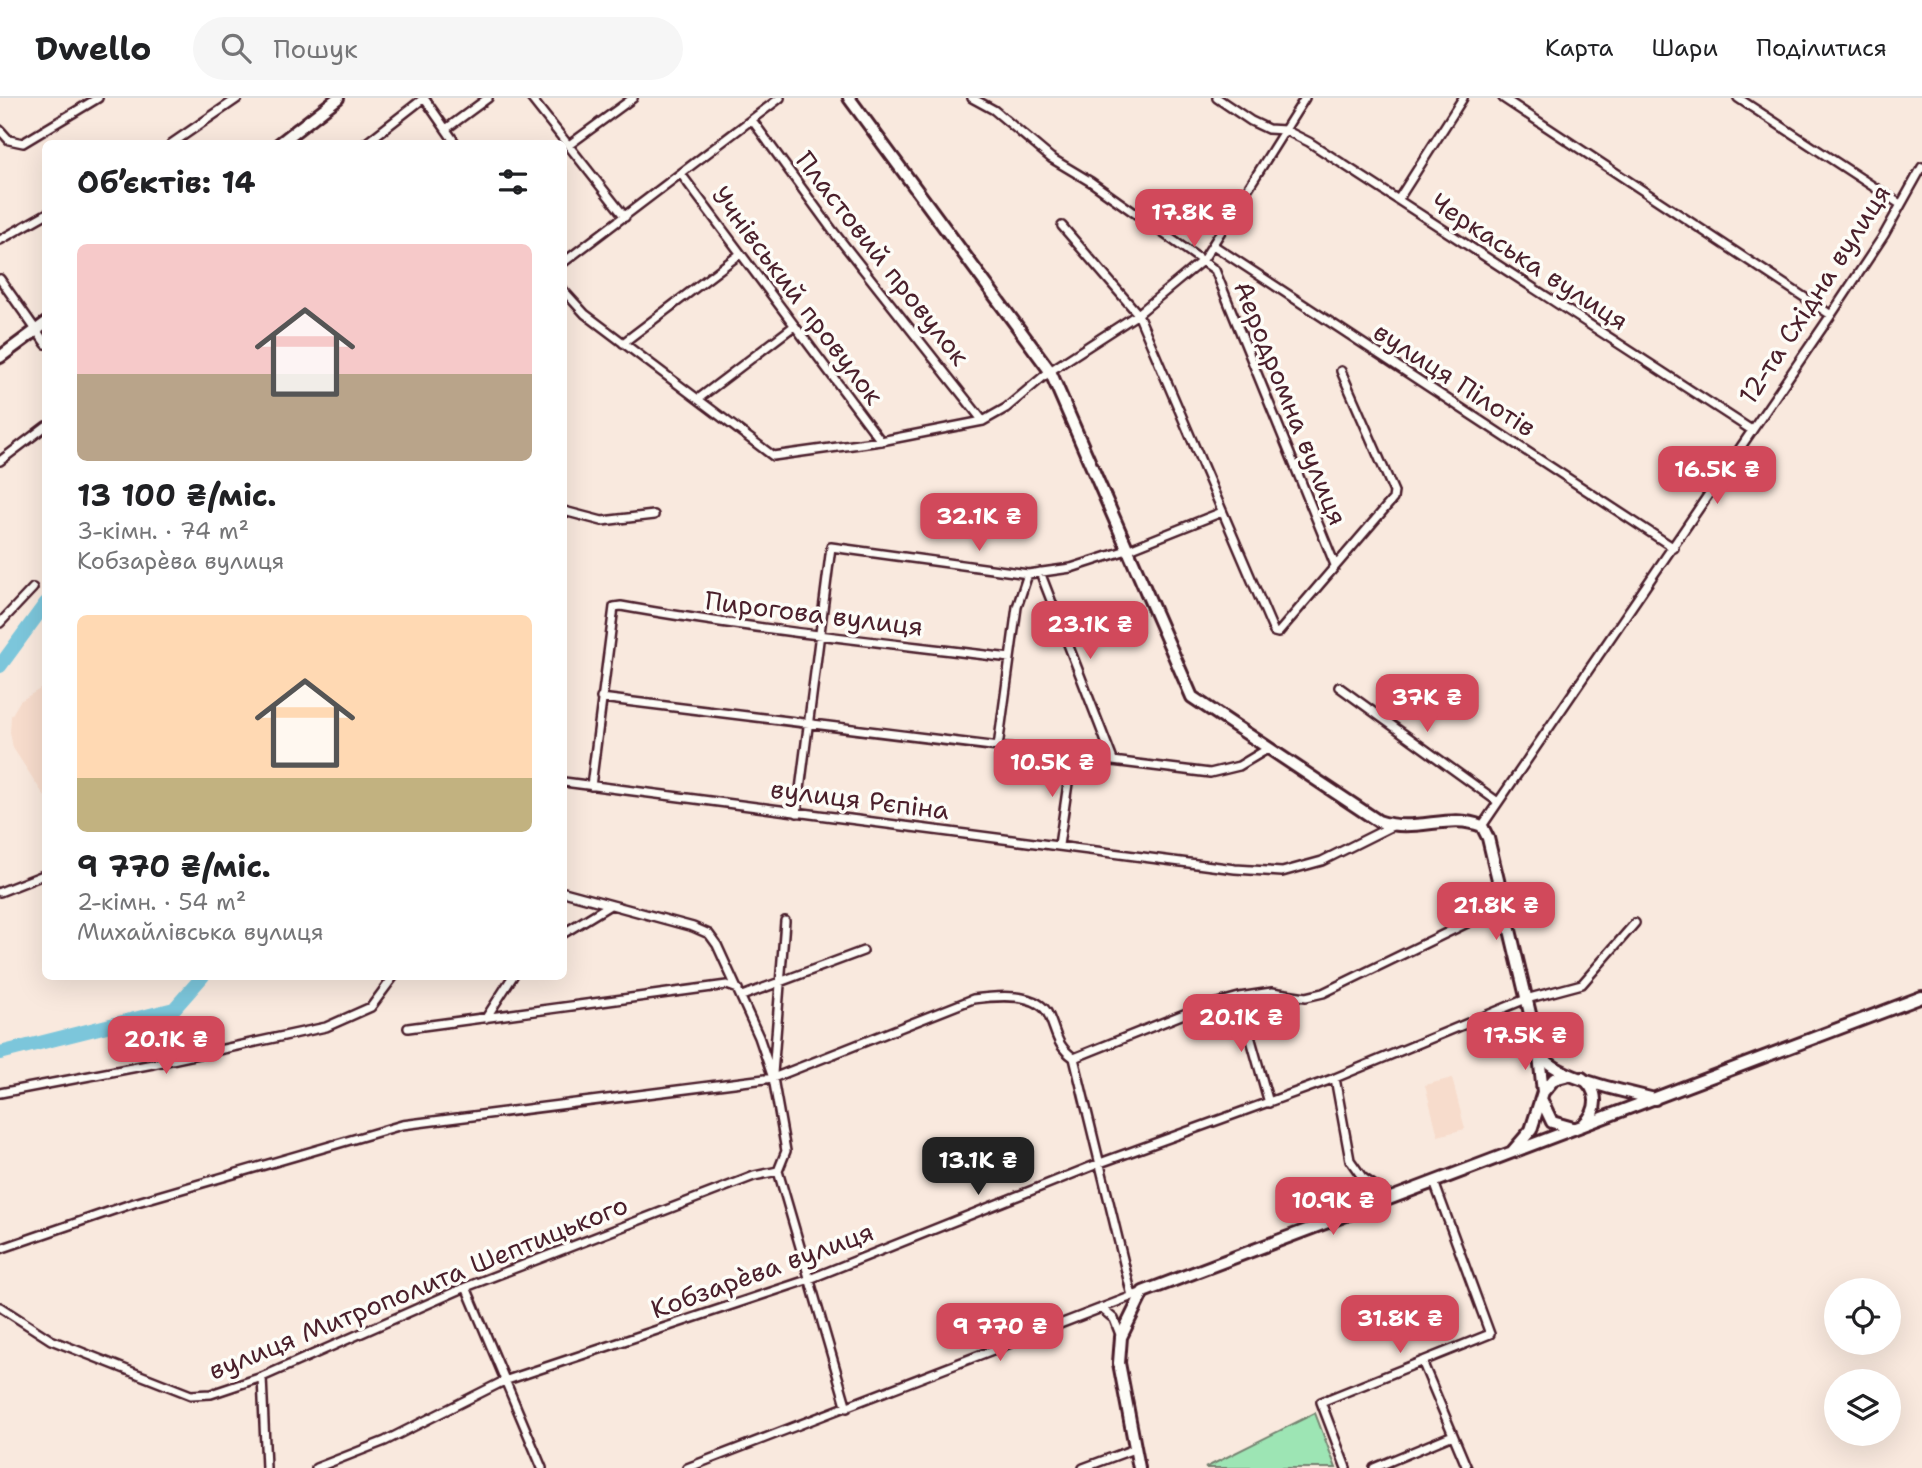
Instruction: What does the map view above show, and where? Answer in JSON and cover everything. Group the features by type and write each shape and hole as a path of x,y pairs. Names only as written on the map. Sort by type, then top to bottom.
{"main road":[{"path":"284,140 338,98"},
{"path":"849,98 1050,371 1192,697 1378,821 1392,826 1457,821 1482,826 1488,838 1538,1047 1543,1097 1552,1122 1559,1127 1580,1126 1594,1110 1593,1090 1544,1060 1538,1047"},
{"path":"0,357 41,326"},
{"path":"1139,1468 1119,1363 1121,1337 1137,1294 1922,997"},
{"path":"1512,1152 1531,1130 1543,1097 1554,1079 1574,1076 1658,1099"}],"street":[{"path":"0,130 9,140 23,143 97,98"},
{"path":"177,140 238,98"},
{"path":"370,140 424,98 453,140"},
{"path":"446,130 488,98"},
{"path":"531,98 565,140"},
{"path":"569,145 633,98"},
{"path":"567,260 780,98"},
{"path":"972,98 994,110 1051,158 1203,260"},
{"name":"Черкаська вулиця","path":"1217,98 1251,121 1268,129 1285,130 1309,142 1750,429"},
{"path":"567,295 585,314 771,454 881,441 983,421 1006,408 1050,371 1138,314 1203,260 1305,98"},
{"path":"1398,200 1463,98"},
{"path":"1503,98 1831,315"},
{"path":"1738,98 1900,204"},
{"name":"Пластовий провулок","path":"752,120 834,231 983,421"},
{"path":"567,143 625,217"},
{"name":"12-та Східна вулиця","path":"1482,826 1674,548 1750,429 1831,315 1884,235 1922,167"},
{"name":"Учнівський провулок","path":"681,174 881,441"},
{"path":"0,240 42,216"},
{"path":"797,813 831,547 1027,574 1071,568 1127,550 1222,512 1138,314 1062,226"},
{"name":"вулиця Пілотів","path":"1213,245 1674,548"},
{"path":"623,343 740,254"},
{"name":"Аеродромна вулиця","path":"1203,260 1215,270 1335,565"},
{"path":"0,279 41,326"},
{"path":"698,399 794,326"},
{"name":"Аеродромна вулиця","path":"1222,512 1274,632 1284,630 1335,565 1393,499 1394,485 1370,443 1341,371"},
{"path":"0,461 42,429"},
{"path":"567,512 602,522 654,515"},
{"path":"1041,572 1113,760"},
{"path":"998,747 1017,607 1027,574"},
{"path":"0,623 33,588"},
{"name":"Пирогова вулиця","path":"601,698 614,607 621,606 727,625 821,634 1010,659"},
{"path":"1339,687 1498,803"},
{"path":"591,786 601,698 1210,773 1239,766 1269,748"},
{"path":"1059,845 1072,756"},
{"name":"вулиця Рєпіна","path":"567,782 1236,869 1282,872 1322,861 1392,826"},
{"path":"0,892 42,876"},
{"path":"567,893 693,927 709,934 740,993 773,1078 786,1151 778,1171 807,1280 847,1408"},
{"path":"567,931 610,905"},
{"path":"1074,1058 1188,1012 1239,997 1272,992 1306,998 1323,993 1504,905"},
{"path":"773,1078 785,921"},
{"name":"Кобзарèва вулиця","path":"316,1468 385,1441 504,1381 807,1280 1100,1163 1335,1078 1526,999 1582,985 1635,923"},
{"path":"408,1028 727,985 740,993 779,985 863,951"},
{"path":"0,1093 326,1027 371,1007 391,980"},
{"path":"486,1018 510,980"},
{"path":"0,1249 134,1203 402,1125 773,1078 973,999 995,996 1036,1000 1044,1006 1061,1049 1074,1058 1137,1294 687,1468"},
{"path":"1239,997 1269,1103"},
{"path":"1335,1078 1350,1160 1362,1177 1392,1198"},
{"name":"вулиця Митрополита Шептицького","path":"0,1307 51,1340 191,1395 211,1394 262,1377 466,1287 754,1176 778,1171"},
{"path":"1346,1468 1321,1402 1490,1334 1434,1182"},
{"path":"466,1287 542,1468"},
{"path":"1101,1308 1114,1319 1121,1337"},
{"path":"1422,1361 1467,1468"},
{"path":"262,1377 266,1468"},
{"path":"1374,1468 1453,1435"},
{"path":"1083,1468 1134,1448"}],"shaded area":[{"path":"42,688 42,792 13,748 11,716 20,701"},
{"path":"1452,1078 1465,1129 1438,1136 1425,1085"}],"green space":[{"path":"1315,1413 1336,1468 1205,1468"}],"waterway":[{"path":"0,666 42,608"},
{"path":"0,1053 174,1009 199,980"}]}
